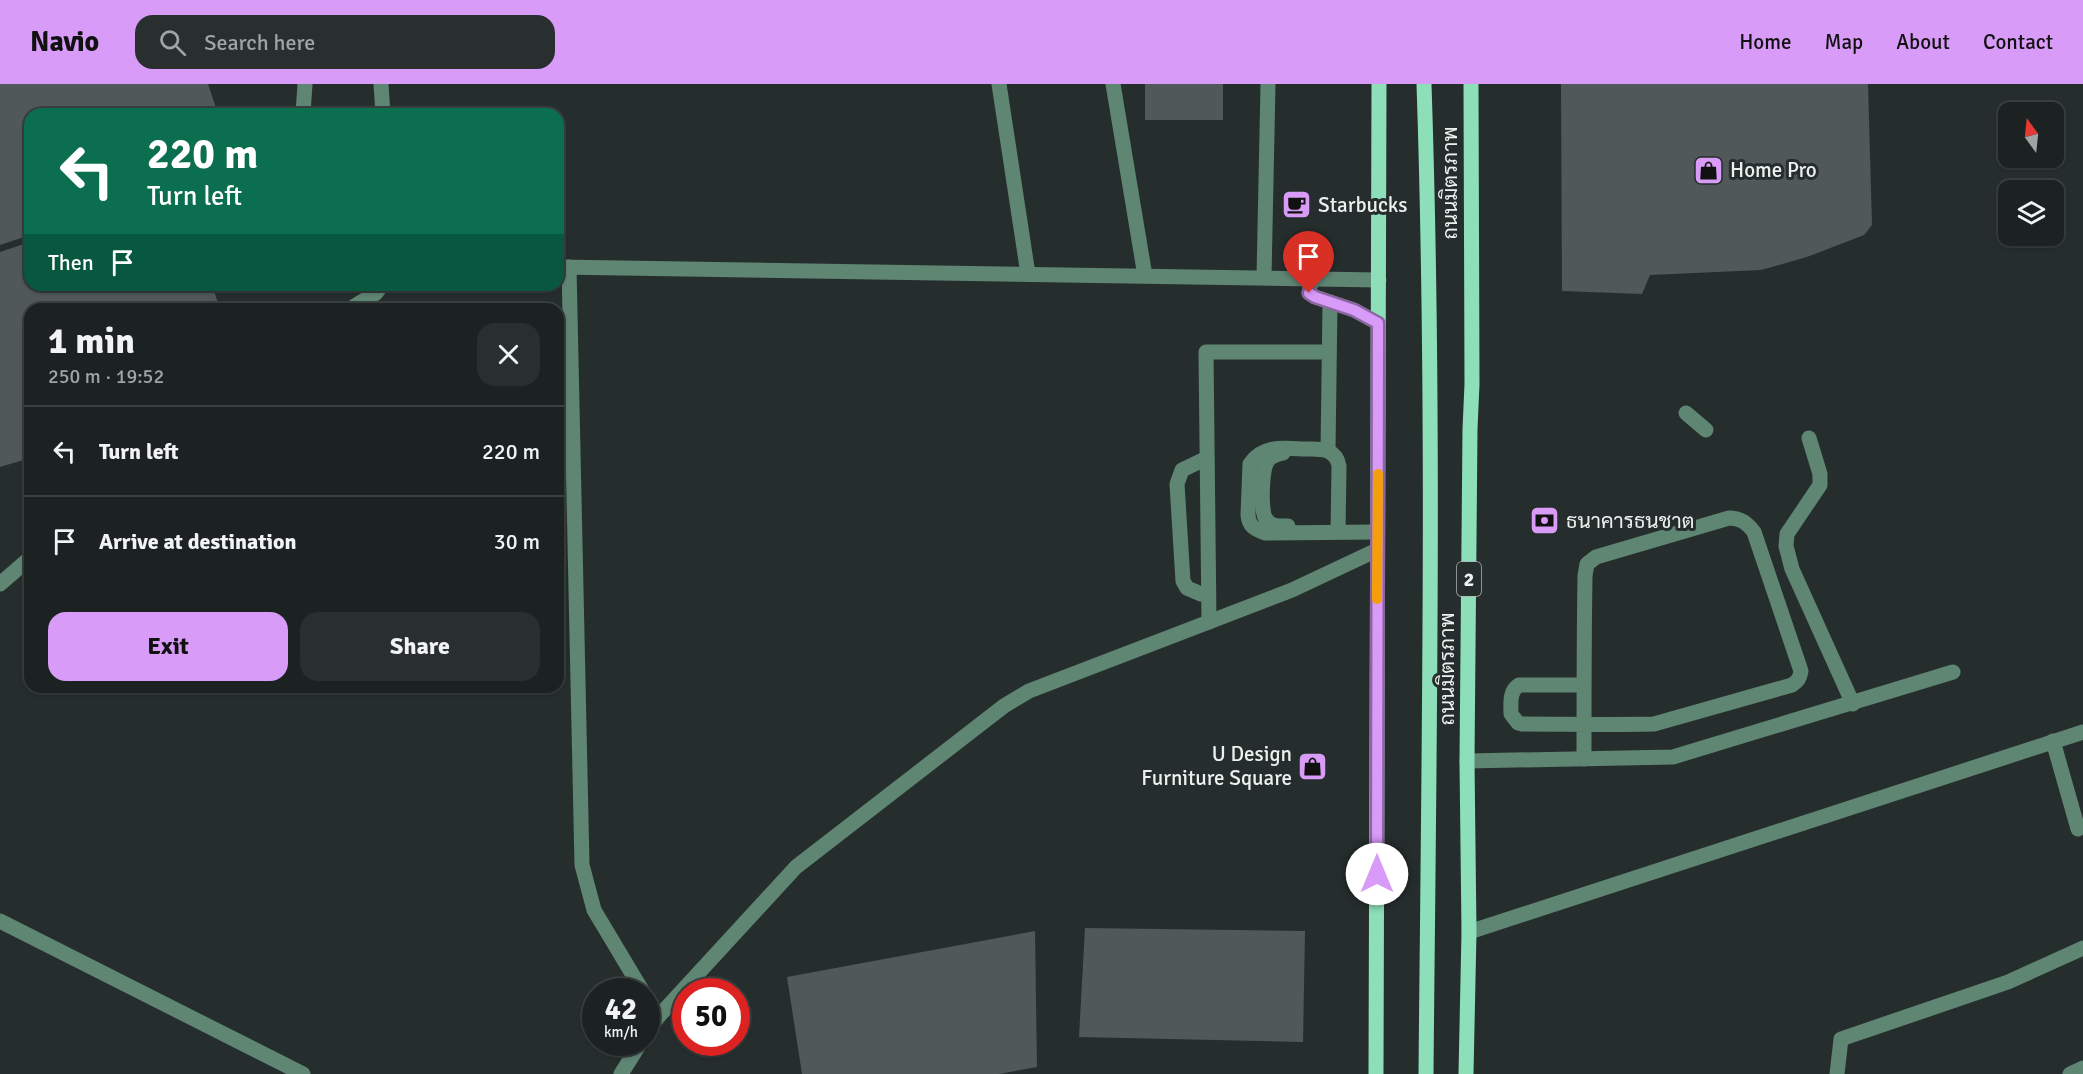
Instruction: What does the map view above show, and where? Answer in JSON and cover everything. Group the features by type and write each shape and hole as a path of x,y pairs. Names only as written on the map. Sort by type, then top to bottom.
{"main road":[{"path":"1376,1074 1379,84"},
{"name":"ถนนมิตรภาพ","path":"1466,1074 1472,384 1471,84"},
{"name":"ถนนมิตรภาพ","path":"1423,89 1431,568 1426,1074"},
{"path":"1416,1074 1426,1058"}],"street":[{"path":"303,108 305,84"},
{"path":"381,84 383,108"},
{"path":"999,84 1028,274"},
{"path":"1113,84 1145,276"},
{"path":"1264,277 1268,84"},
{"path":"635,978 594,910 582,865 564,267 1379,280"},
{"path":"1315,279 1310,285 1309,293 1354,310 1378,323"},
{"path":"359,303 376,291"},
{"path":"1328,451 1330,302"},
{"path":"1209,622 1206,352 1329,352"},
{"path":"1686,413 1706,430"},
{"path":"1809,438 1820,474 1820,485 1787,534 1786,546 1792,569 1852,704"},
{"path":"1338,532 1339,466 1335,456 1328,451 1276,448 1264,451 1254,458 1250,464 1249,523 1254,529 1265,533 1377,532"},
{"path":"1207,458 1182,470 1177,484 1181,574 1187,588 1201,594 1208,594"},
{"path":"1583,685 1514,688 1511,714 1518,723 1522,724 1584,724 1643,724 1663,723 1792,686 1797,682 1801,670 1754,532 1749,525 1737,518 1729,518 1596,557 1590,561 1585,569 1583,685 1584,724 1584,759"},
{"path":"660,1015 796,867 1004,706 1029,691 1292,590 1377,549"},
{"path":"0,584 24,563"},
{"path":"1467,761 1673,757 1953,672"},
{"path":"1469,932 2083,732"},
{"path":"2054,741 2078,829"},
{"path":"0,921 303,1074"},
{"path":"1837,1074 1841,1040 2008,982 2083,948"},
{"path":"621,1074 632,1056"},
{"path":"2070,1074 2083,1068"}],"building":[{"path":"0,84 208,84 216,108 24,108 24,237 0,245"},
{"path":"1145,84 1223,84 1223,120 1145,120"},
{"path":"1561,84 1868,84 1872,225 1864,235 1807,257 1761,270 1650,275 1642,294 1562,291"},
{"path":"24,244 24,291 214,291 218,303 24,303 24,460 0,467 0,252"},
{"path":"1085,928 1305,931 1303,1042 1079,1037"},
{"path":"1035,931 1037,1067 999,1074 802,1074 787,977"}],"slow traffic":[{"path":"1377,599 1378,474"}],"place":[{"name":"Home Pro","path":"1709,170"},
{"name":"Starbucks","path":"1297,205"},
{"name":"ธนาคารธนชาต","path":"1545,521"},
{"name":"U Design Furniture Square","path":"1313,766"}],"route":[{"path":"1309,293 1354,310 1378,323 1377,874"}]}
